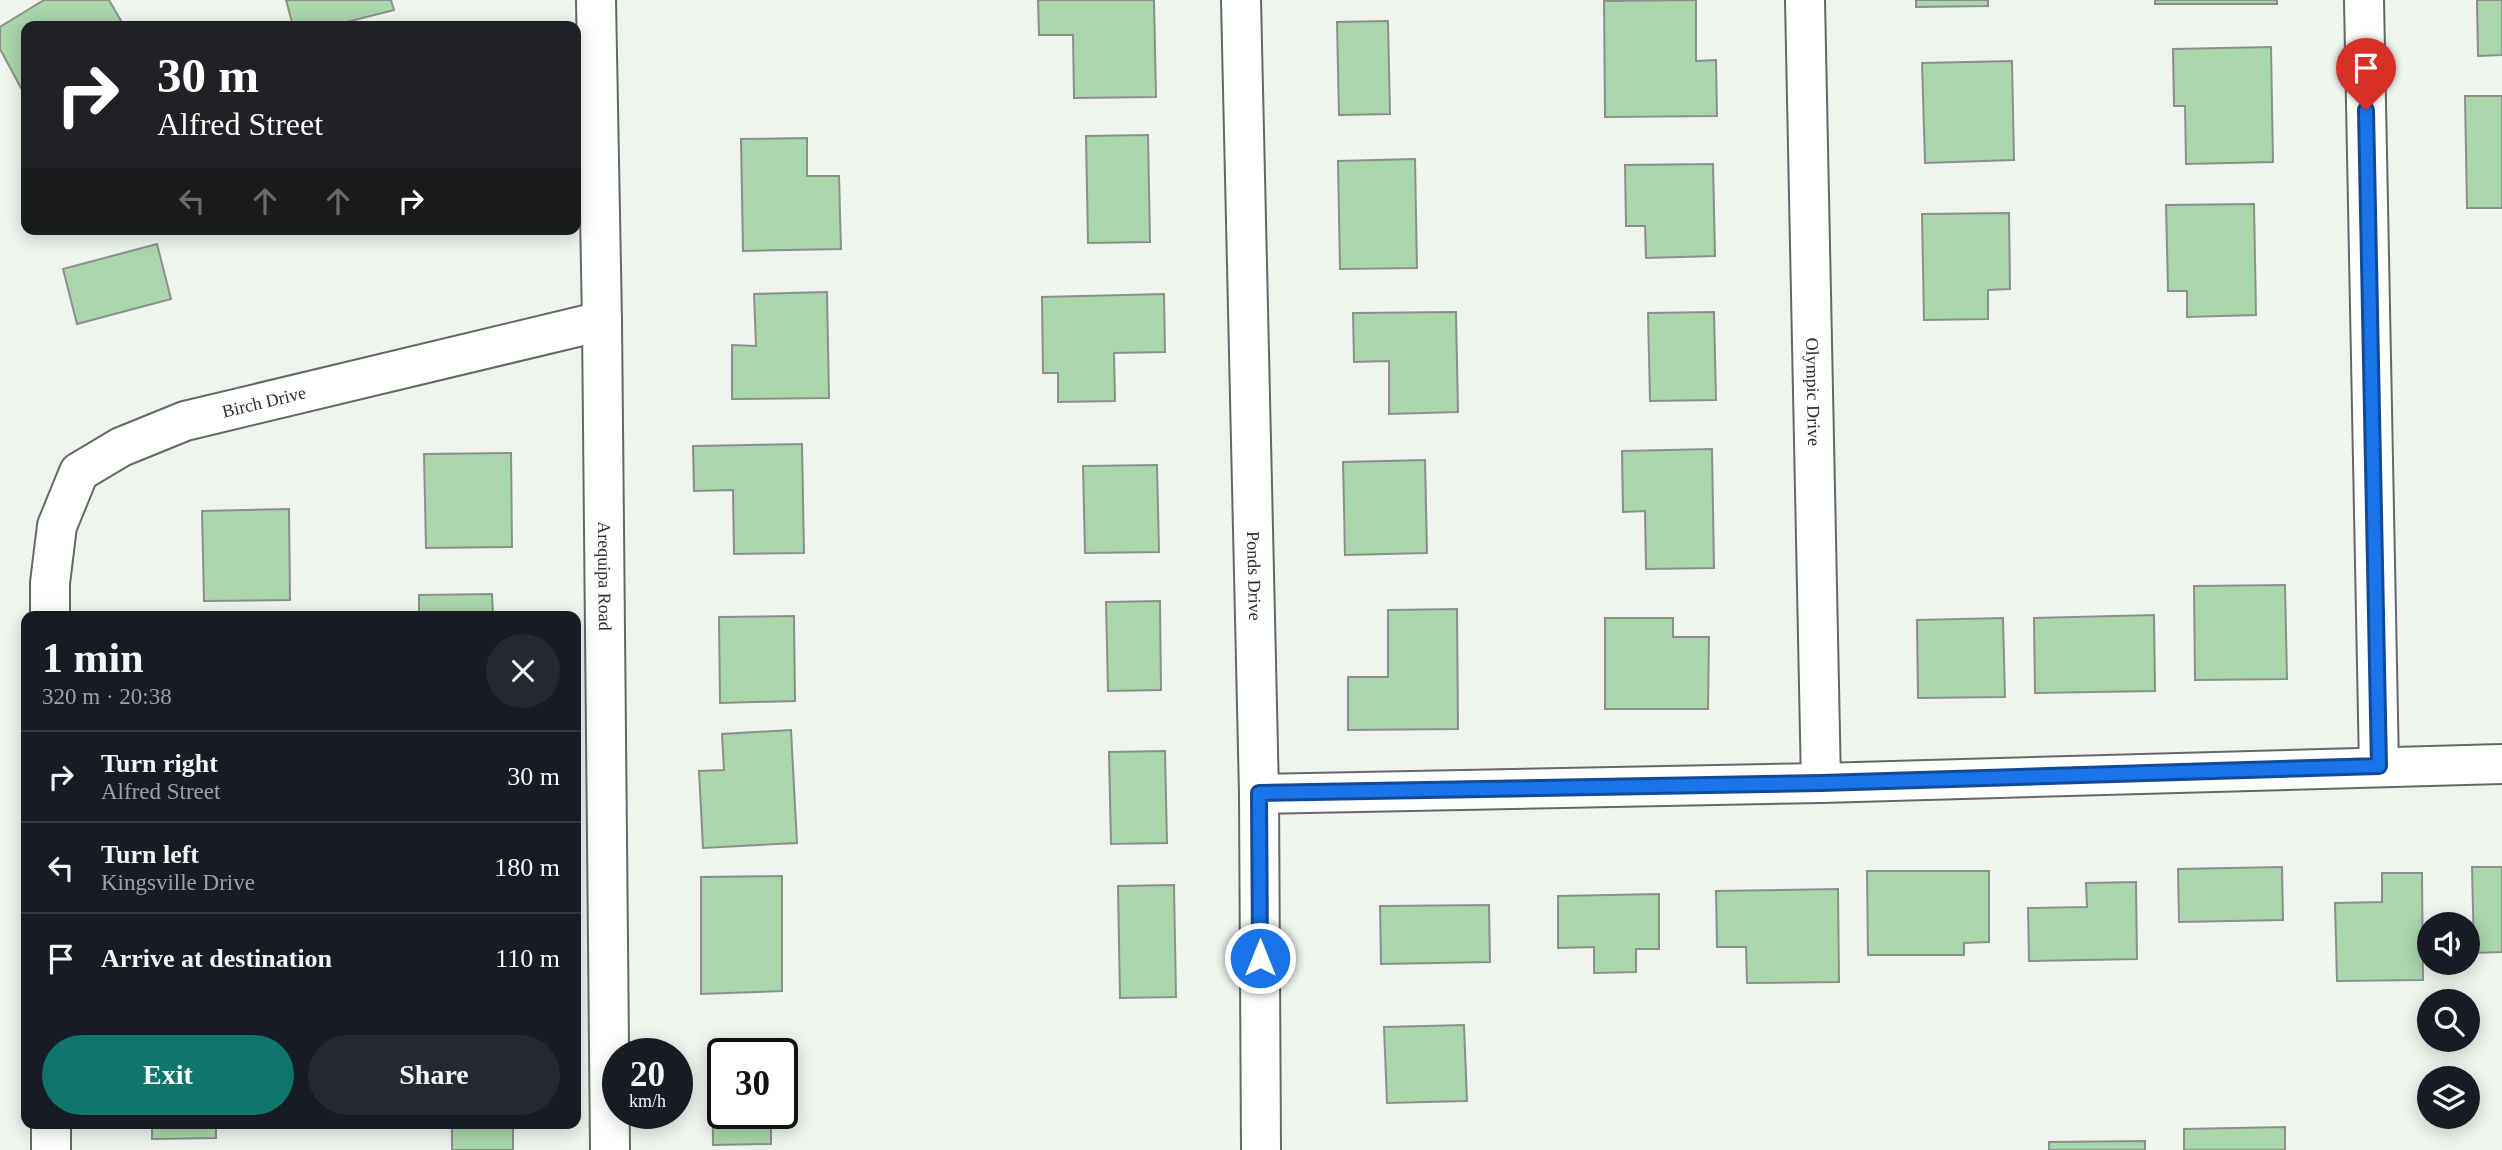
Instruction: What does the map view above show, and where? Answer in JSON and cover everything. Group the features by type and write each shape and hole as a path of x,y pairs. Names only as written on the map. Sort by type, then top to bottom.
{"street":[{"name":"Arequipa Road","path":"596,0 610,1150"},
{"name":"Ponds Drive","path":"1241,0 1259,793 1261,1150"},
{"name":"Olympic Drive","path":"1805,0 1821,783"},
{"path":"2364,0 2379,766"},
{"name":"Birch Drive","path":"50,611 50,583 57,526 79,472 121,447 186,421 602,321"},
{"path":"1259,793 1821,783 2502,764"},
{"path":"51,1129 51,1150"}],"building":[{"path":"44,0 109,0 121,21 21,21 21,88 0,49 0,27"},
{"path":"286,0 391,0 394,10 351,21 292,21"},
{"path":"1038,0 1154,0 1156,97 1074,98 1073,35 1039,35"},
{"path":"1696,0 1696,61 1716,60 1717,116 1605,117 1604,1"},
{"path":"1916,0 1988,0 1988,6 1916,7"},
{"path":"2155,0 2277,0 2277,4 2155,4"},
{"path":"2477,0 2502,0 2502,55 2478,56"},
{"path":"1388,21 1390,114 1339,115 1337,22"},
{"path":"2271,47 2273,162 2186,164 2185,106 2174,106 2173,49"},
{"path":"2012,61 2014,160 1925,163 1922,63"},
{"path":"2465,96 2502,96 2502,208 2467,208"},
{"path":"1148,135 1150,242 1088,243 1086,136"},
{"path":"807,138 807,176 839,176 841,249 743,251 741,139"},
{"path":"1415,159 1417,268 1340,269 1338,161"},
{"path":"1713,164 1715,256 1646,258 1645,226 1626,226 1625,165"},
{"path":"2254,204 2256,315 2187,317 2187,291 2168,291 2166,205"},
{"path":"2009,213 2010,289 1988,290 1988,319 1924,320 1922,214"},
{"path":"157,244 171,299 77,324 63,269"},
{"path":"827,292 829,398 732,399 732,345 756,346 754,294"},
{"path":"1164,294 1165,352 1114,353 1115,401 1058,402 1058,373 1043,373 1042,297"},
{"path":"1456,312 1458,412 1389,414 1389,361 1354,362 1353,313"},
{"path":"1714,312 1716,400 1650,401 1648,313"},
{"path":"802,444 804,553 734,554 733,490 694,491 693,446"},
{"path":"1712,449 1714,568 1646,569 1645,511 1623,512 1622,451"},
{"path":"511,453 512,547 426,548 424,454"},
{"path":"1425,460 1427,553 1345,555 1343,462"},
{"path":"1157,465 1159,552 1085,553 1083,466"},
{"path":"289,509 290,600 204,601 202,511"},
{"path":"2285,585 2287,679 2195,680 2194,586"},
{"path":"492,594 493,611 419,611 419,595"},
{"path":"1160,601 1161,690 1108,691 1106,602"},
{"path":"1457,609 1458,729 1348,730 1348,677 1388,677 1388,610"},
{"path":"2154,615 2155,691 2035,693 2034,618"},
{"path":"794,616 795,701 720,703 719,617"},
{"path":"1605,618 1673,618 1673,637 1709,637 1708,709 1605,709"},
{"path":"2003,618 2005,697 1918,698 1917,620"},
{"path":"791,730 797,843 703,848 699,771 724,770 722,734"},
{"path":"1165,751 1167,843 1111,844 1109,752"},
{"path":"2282,867 2283,920 2179,922 2178,869"},
{"path":"2472,867 2502,867 2502,952 2480,953 2480,912 2473,912"},
{"path":"1867,871 1989,871 1989,942 1964,943 1964,955 1868,955"},
{"path":"2382,873 2422,873 2422,912 2417,912 2417,975 2423,975 2423,980 2337,981 2335,903 2382,902"},
{"path":"782,876 782,991 701,994 701,877"},
{"path":"2136,882 2137,959 2029,961 2028,908 2087,907 2086,883"},
{"path":"1174,885 1176,997 1120,998 1118,886"},
{"path":"1838,889 1839,982 1747,983 1746,947 1717,947 1716,891"},
{"path":"1659,894 1659,949 1636,949 1636,972 1594,973 1594,947 1558,948 1558,896"},
{"path":"1489,905 1490,962 1381,964 1380,906"},
{"path":"1464,1025 1467,1101 1387,1103 1384,1027"},
{"path":"2285,1127 2285,1150 2184,1150 2184,1129"},
{"path":"152,1129 216,1129 216,1138 152,1139"},
{"path":"452,1129 513,1129 513,1150 452,1150"},
{"path":"713,1129 771,1129 771,1144 713,1145"},
{"path":"2145,1141 2145,1150 2049,1150 2049,1142"}],"route":[{"path":"1260,958 1259,793 1821,783 2379,766 2366,110"}]}
